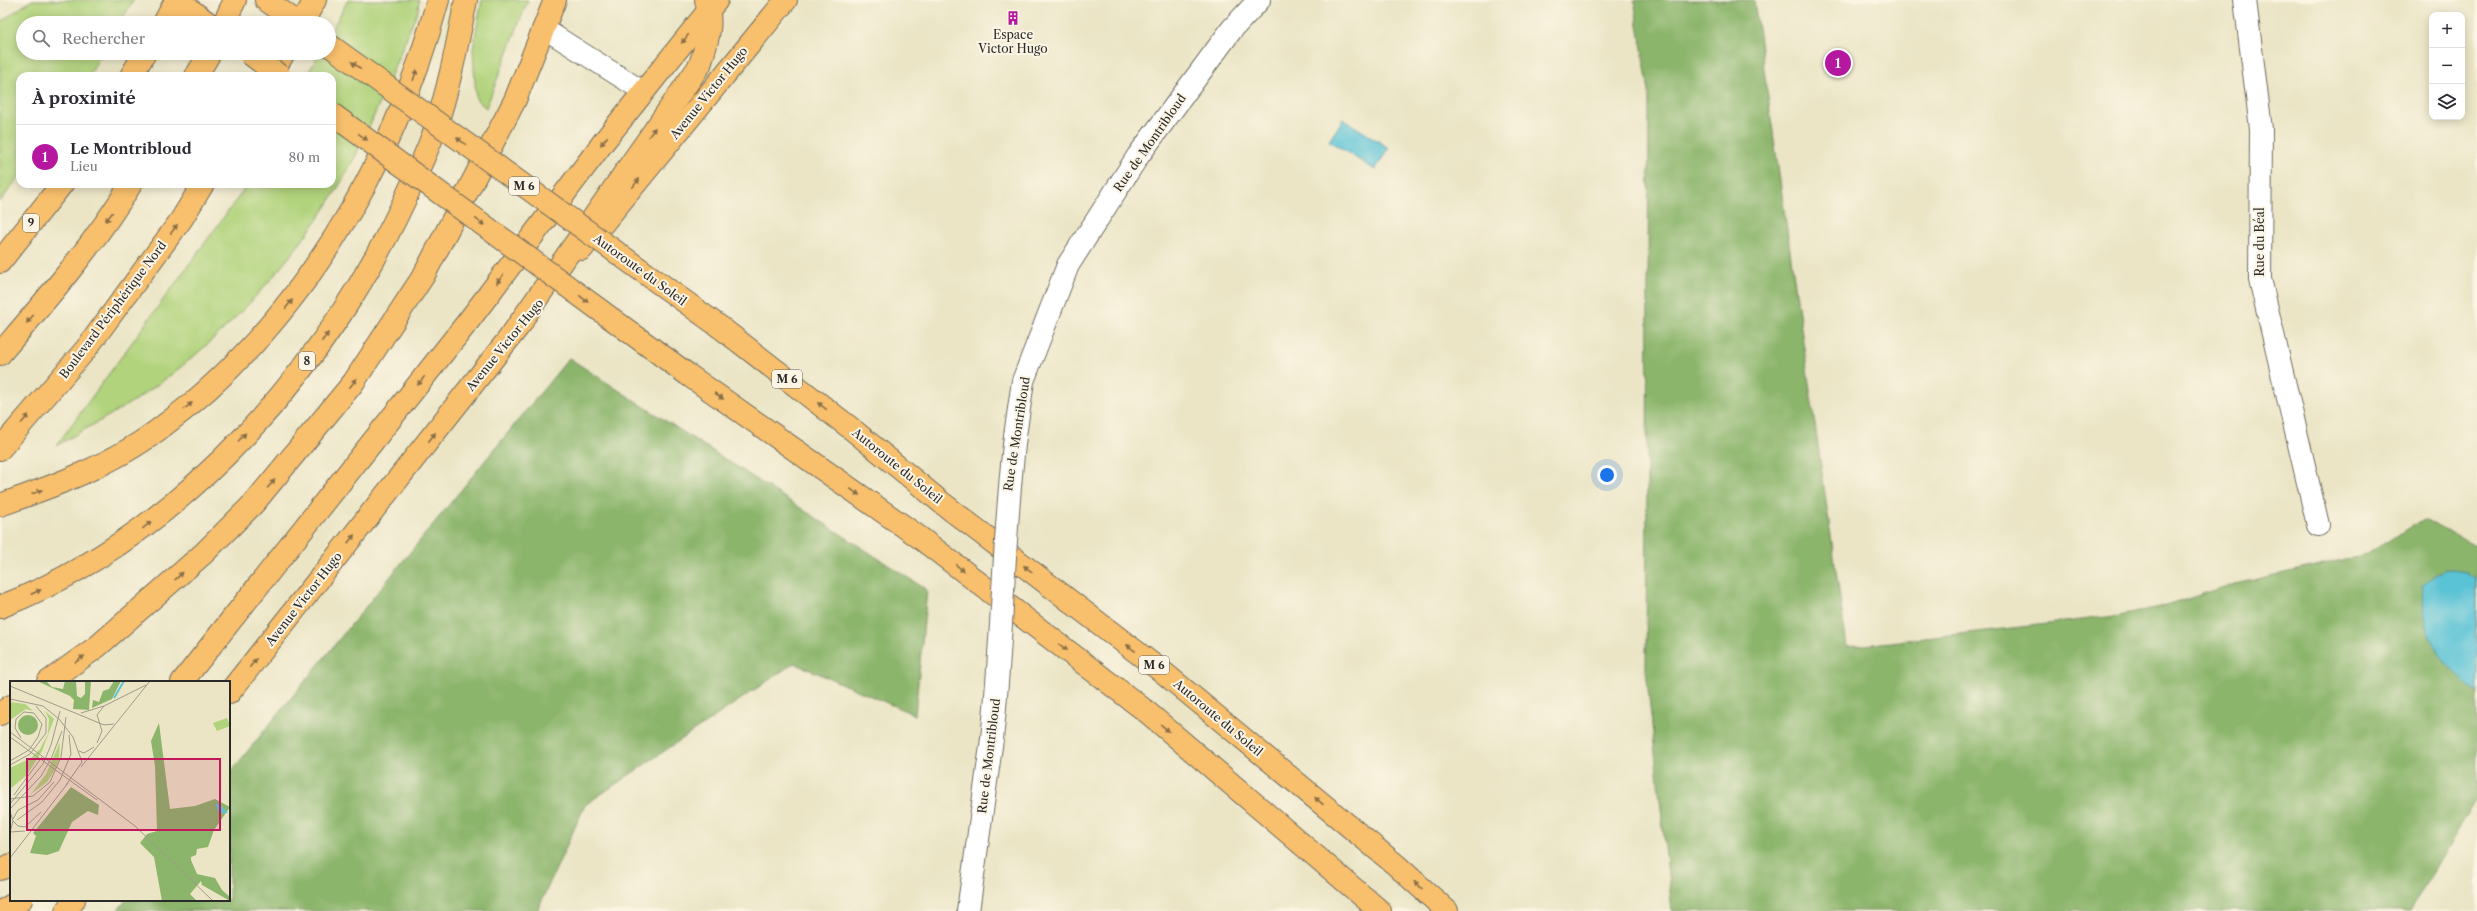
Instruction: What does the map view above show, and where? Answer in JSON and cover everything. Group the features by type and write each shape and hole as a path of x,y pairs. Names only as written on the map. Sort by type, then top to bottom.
{"main road":[{"path":"168,16 177,0 199,16"},
{"path":"227,16 235,0"},
{"path":"266,0 288,16"},
{"path":"306,16 315,0"},
{"path":"0,505 81,474 158,431 237,363 269,329 298,292 350,211 403,108 438,0"},
{"name":"8","path":"0,607 53,584 94,561 144,527 232,447 284,391 334,325 394,224 434,133 454,63 466,0"},
{"path":"49,681 103,642 204,553 254,503 353,383 424,275 515,100 555,0"},
{"name":"Avenue Victor Hugo","path":"230,692 510,337 786,0"},
{"path":"510,337 700,64 710,34 711,3"},
{"path":"183,681 470,319 711,3"},
{"name":"Autoroute du Soleil","path":"336,50 720,328 853,430 942,503 1164,673 1396,865 1447,911"},
{"path":"133,72 141,60"},
{"path":"198,72 206,60"},
{"path":"258,60 275,72"},
{"path":"272,72 280,60"},
{"path":"336,117 687,374 919,537 1140,707 1380,911"},
{"name":"9","path":"0,262 59,188"},
{"path":"0,354 117,206 128,188"},
{"name":"Boulevard Périphérique Nord","path":"0,449 86,350 180,220 200,188"},
{"path":"0,714 10,707"},
{"path":"0,869 10,865"},
{"path":"2,911 19,901"},
{"path":"66,911 73,901"}],"street":[{"name":"Rue de Montribloud","path":"968,911 998,685 1008,496 1023,381 1068,265 1138,156 1232,29 1259,0"},
{"name":"Rue du Béal","path":"2246,0 2261,129 2260,278 2318,525"}],"lane":[{"path":"543,28 644,92"}],"green space":[{"path":"32,0 134,0 124,16 16,16 16,60 98,60 91,72 16,72 16,180 0,202 0,22"},
{"path":"348,0 419,0 418,10 372,121 355,157 337,189 291,255 236,317 207,345 147,392 56,446 245,188 336,188 336,72 309,72 315,60 336,60 336,22"},
{"path":"482,0 528,0 486,108 476,99 473,49"},
{"path":"1634,0 1754,0 1847,647 2107,617 2166,606 2227,586 2367,554 2424,519 2477,547 2477,798 2410,911 1672,911 1646,670 1649,92"},
{"path":"569,358 927,590 915,715 794,663 585,805 537,911 117,911 125,901 230,901 230,773"}],"water":[{"path":"1343,119 1389,148 1375,170 1329,141"},
{"path":"2446,569 2467,572 2477,579 2477,692 2454,672 2444,659 2428,630 2424,615 2422,599 2424,584 2436,574"}],"place":[{"name":"Espace Victor Hugo","path":"1013,18"},
{"name":"Le Montribloud","path":"1838,63"}]}
